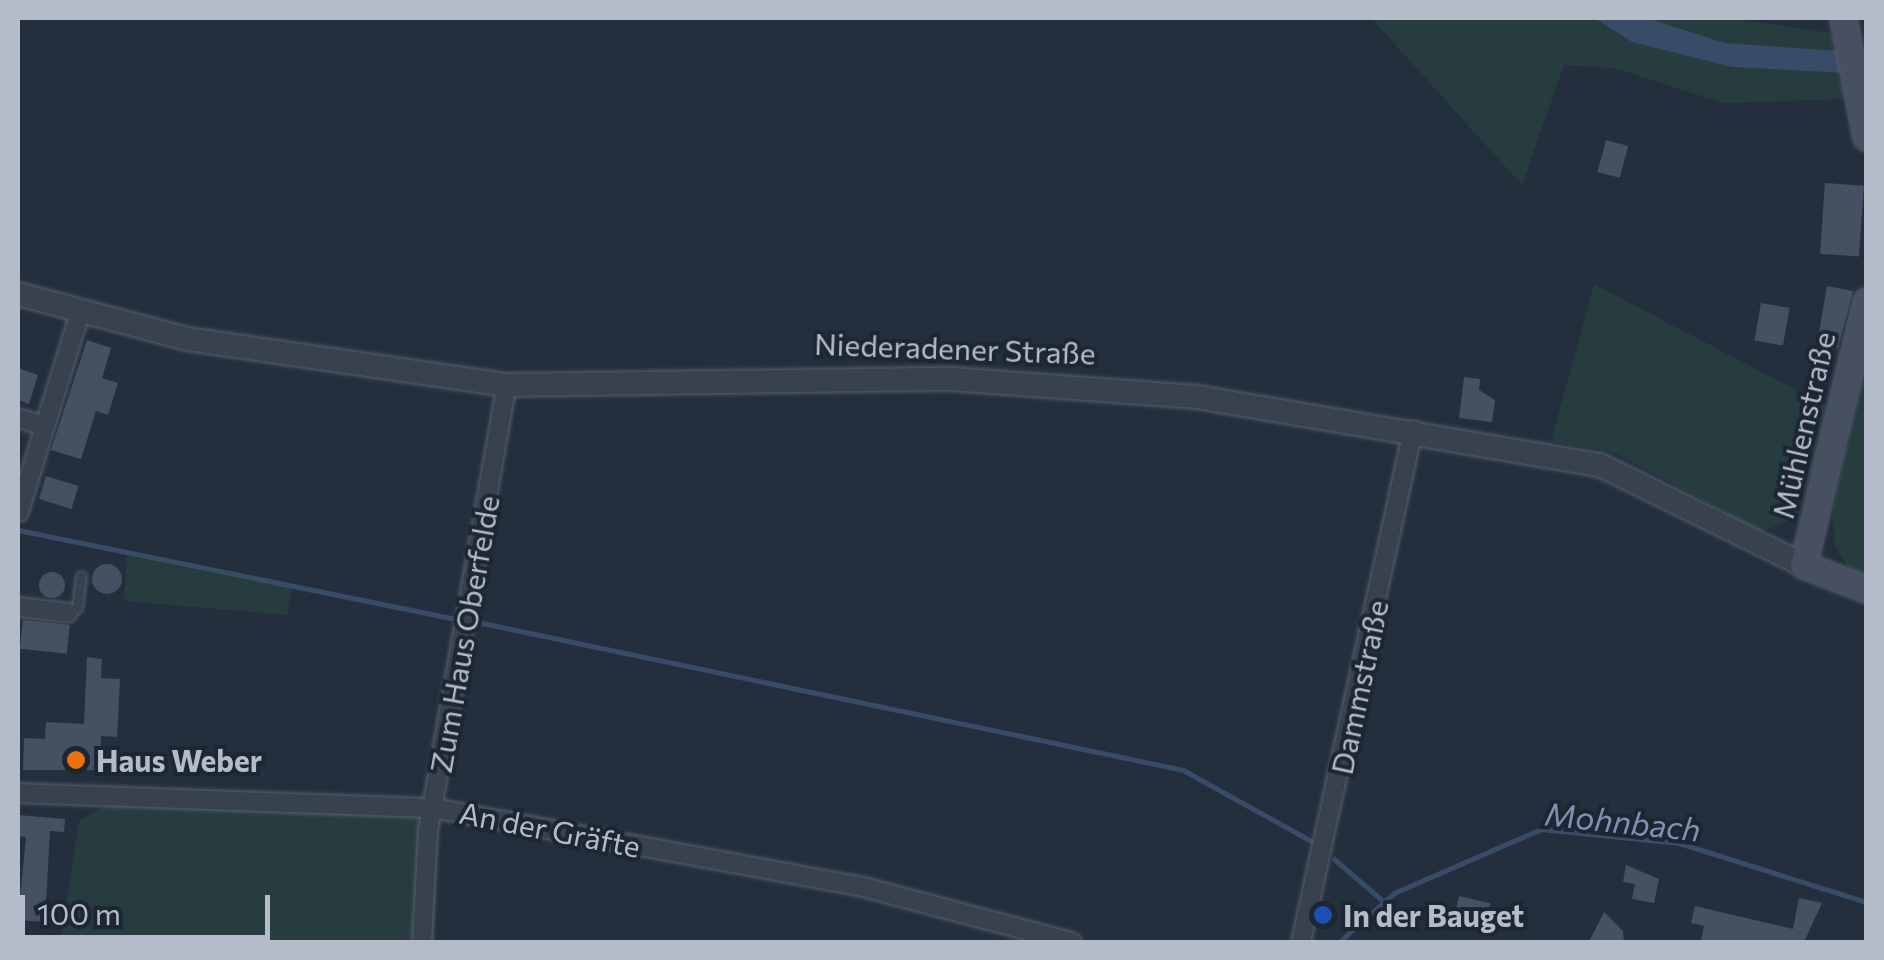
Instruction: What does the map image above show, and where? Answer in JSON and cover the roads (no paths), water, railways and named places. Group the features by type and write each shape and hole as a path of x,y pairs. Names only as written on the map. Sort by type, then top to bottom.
{"main road":[{"path":"1842,18 1866,138"},
{"name":"Mühlenstraße","path":"1804,565 1866,301"},
{"name":"Niederadener Straße","path":"1804,565 1866,589"}],"street":[{"name":"Niederadener Straße","path":"18,294 80,313 311,360 506,384 784,376 1045,381 1413,430 1600,466 1804,565"},
{"path":"19,512 80,313"},
{"name":"Zum Haus Oberfelde","path":"422,942 433,808 506,384"},
{"path":"18,418 44,426"},
{"name":"Dammstraße","path":"1301,942 1413,430"},
{"path":"18,603 68,612"},
{"name":"An der Gräfte","path":"18,794 433,808 867,888 1072,942"}],"lane":[{"path":"68,612 77,608 81,576"}],"water":[{"path":"1594,18 1647,18 1725,43 1866,53 1866,74 1732,67 1632,42"}],"waterway":[{"path":"18,530 452,618"},
{"path":"482,623 1183,770 1311,841"},
{"name":"Mohnbach","path":"1339,942 1394,893 1541,829 1679,843 1866,902"},
{"path":"1334,859 1383,901"}],"place":[{"name":"Haus Weber","path":"76,760"},
{"name":"In der Bauget","path":"1323,915"}]}
